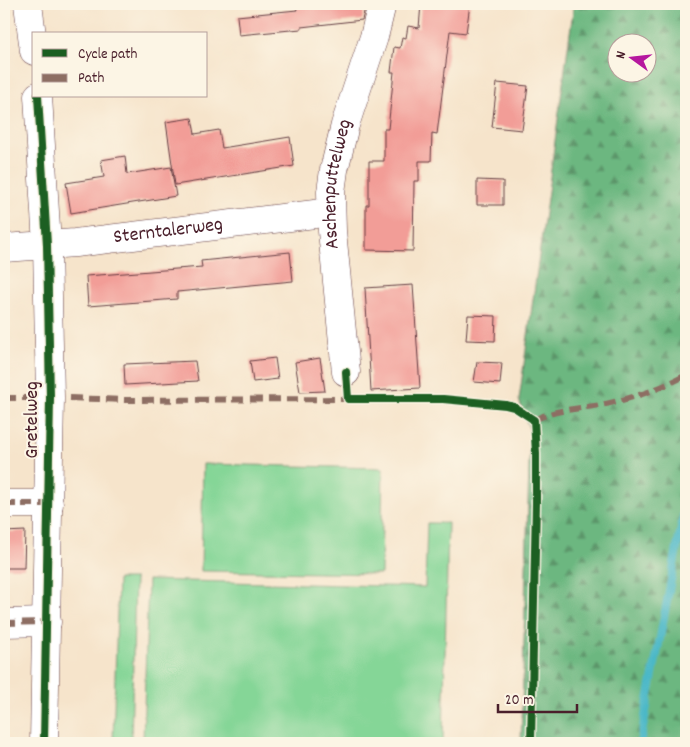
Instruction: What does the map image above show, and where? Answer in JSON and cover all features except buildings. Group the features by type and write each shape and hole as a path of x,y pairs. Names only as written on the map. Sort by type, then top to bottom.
{"street":[{"path":"28,4 32,35"},
{"name":"Aschenputtelweg","path":"346,372 331,212 334,170 345,124 374,37 382,4"},
{"name":"Gretelweg","path":"38,98 47,245 50,398 44,743"},
{"name":"Sterntalerweg","path":"4,248 47,245 331,212"},
{"path":"4,504 49,504"},
{"path":"4,622 46,622"}],"green space":[{"path":"574,4 686,4 686,743 521,743 530,431 519,400"},
{"path":"203,464 383,468 381,574 201,571"},
{"path":"427,523 448,523 443,743 143,743 148,580 425,587"},
{"path":"118,579 135,579 131,743 113,743"}],"waterway":[{"path":"640,743 686,501"}],"marked path":[{"path":"534,420 552,413 630,398 659,388 686,375"},
{"path":"4,398 32,398"},
{"path":"70,398 125,400 352,399"},
{"path":"4,504 49,504"},
{"path":"4,623 47,622"}],"cycle path":[{"path":"38,98 47,245 50,398 44,743"},
{"path":"346,372 348,399 443,399 506,405 514,407 534,420 536,503 531,743"}]}
